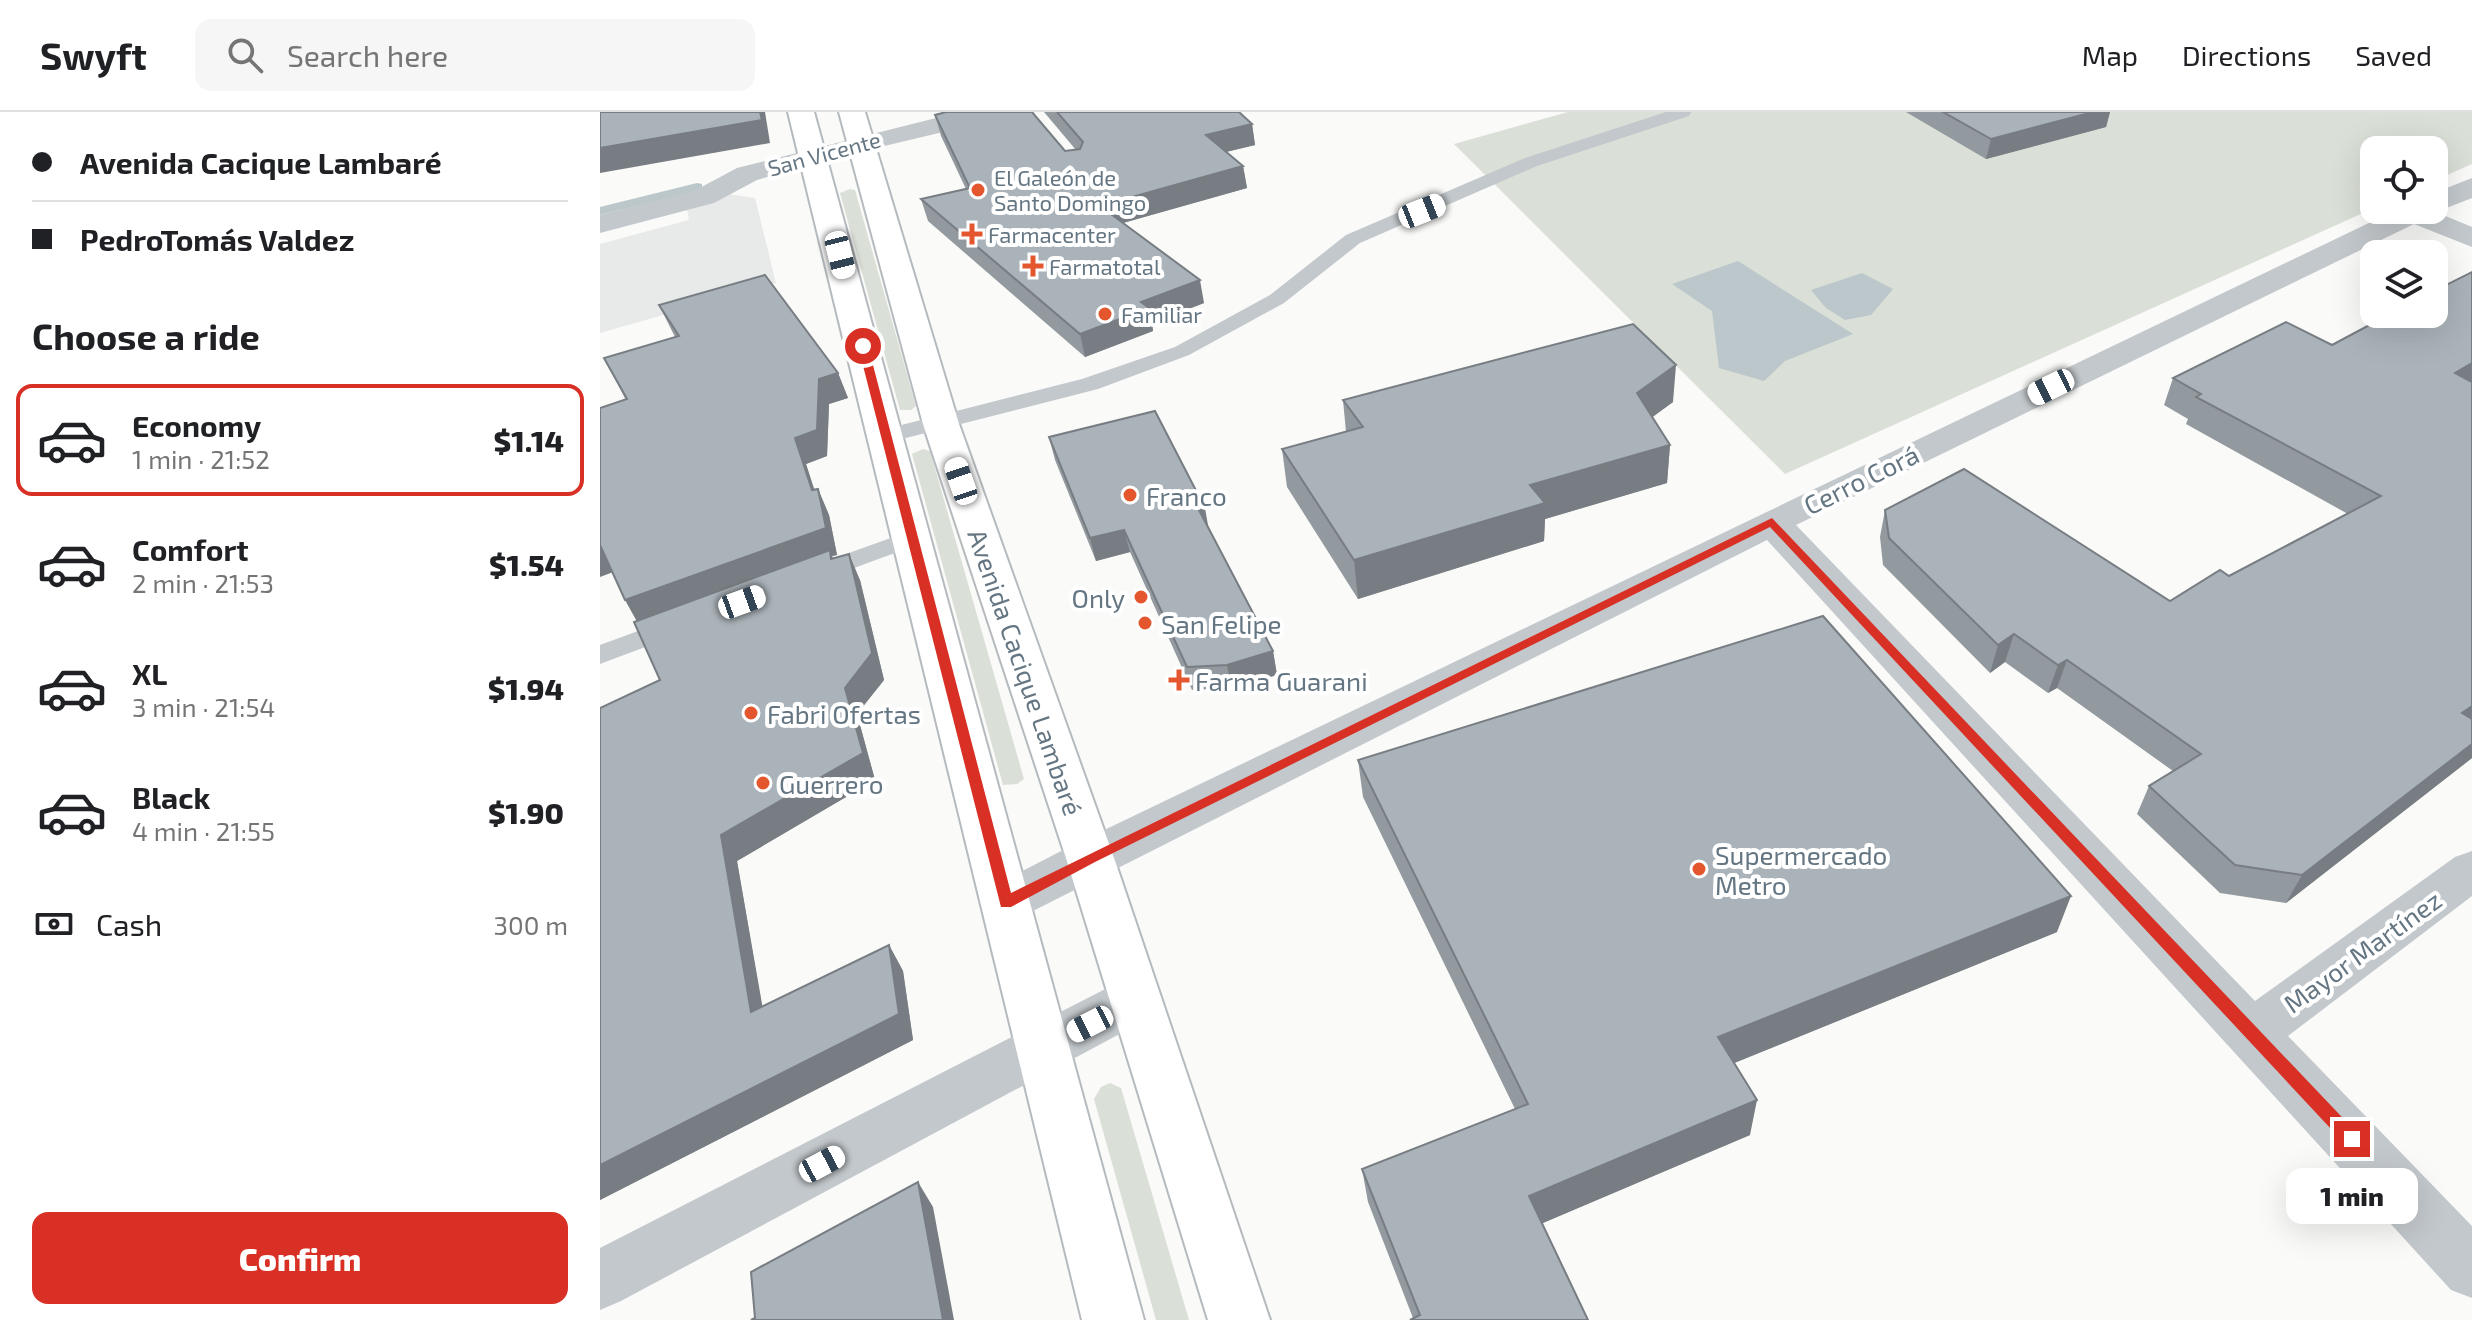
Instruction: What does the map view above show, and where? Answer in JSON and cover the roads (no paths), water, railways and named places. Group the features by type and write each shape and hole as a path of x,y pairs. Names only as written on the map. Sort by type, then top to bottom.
{"main road":[{"path":"801,112 1113,1320"},
{"name":"Avenida Cacique Lambaré","path":"857,127 941,424 1090,858 1239,1320"}],"street":[{"name":"San Vicente","path":"600,224 704,197 747,174 813,155 857,127 993,112"},
{"name":"San Vicente","path":"600,200 694,176 747,174"},
{"name":"Cerro Corá","path":"2448,198 2472,187"},
{"name":"Cerro Corá","path":"1006,902 1772,522 2391,224"},
{"path":"2448,224 2472,238"},
{"path":"1772,522 2472,1269"},
{"name":"Mayor Martínez","path":"2253,1032 2472,870"},
{"path":"600,1280 1136,999"}],"lane":[{"path":"886,436 1090,384 1182,351 1277,299 1353,239 1531,162 1683,112"},
{"path":"794,582 913,538"},
{"path":"600,655 704,616"}],"waterway":[{"path":"600,211 697,187"}],"place":[{"name":"El Galeón de Santo Domingo","path":"978,190"},
{"name":"Farmacenter","path":"972,234"},
{"name":"Farmatotal","path":"1033,266"},
{"name":"Familiar","path":"1105,314"},
{"name":"Franco","path":"1130,495"},
{"name":"Only","path":"1141,597"},
{"name":"San Felipe","path":"1145,623"},
{"name":"Farma Guarani","path":"1179,680"},
{"name":"Fabri Ofertas","path":"751,713"},
{"name":"Guerrero","path":"763,783"},
{"name":"Supermercado Metro","path":"1699,869"}]}
